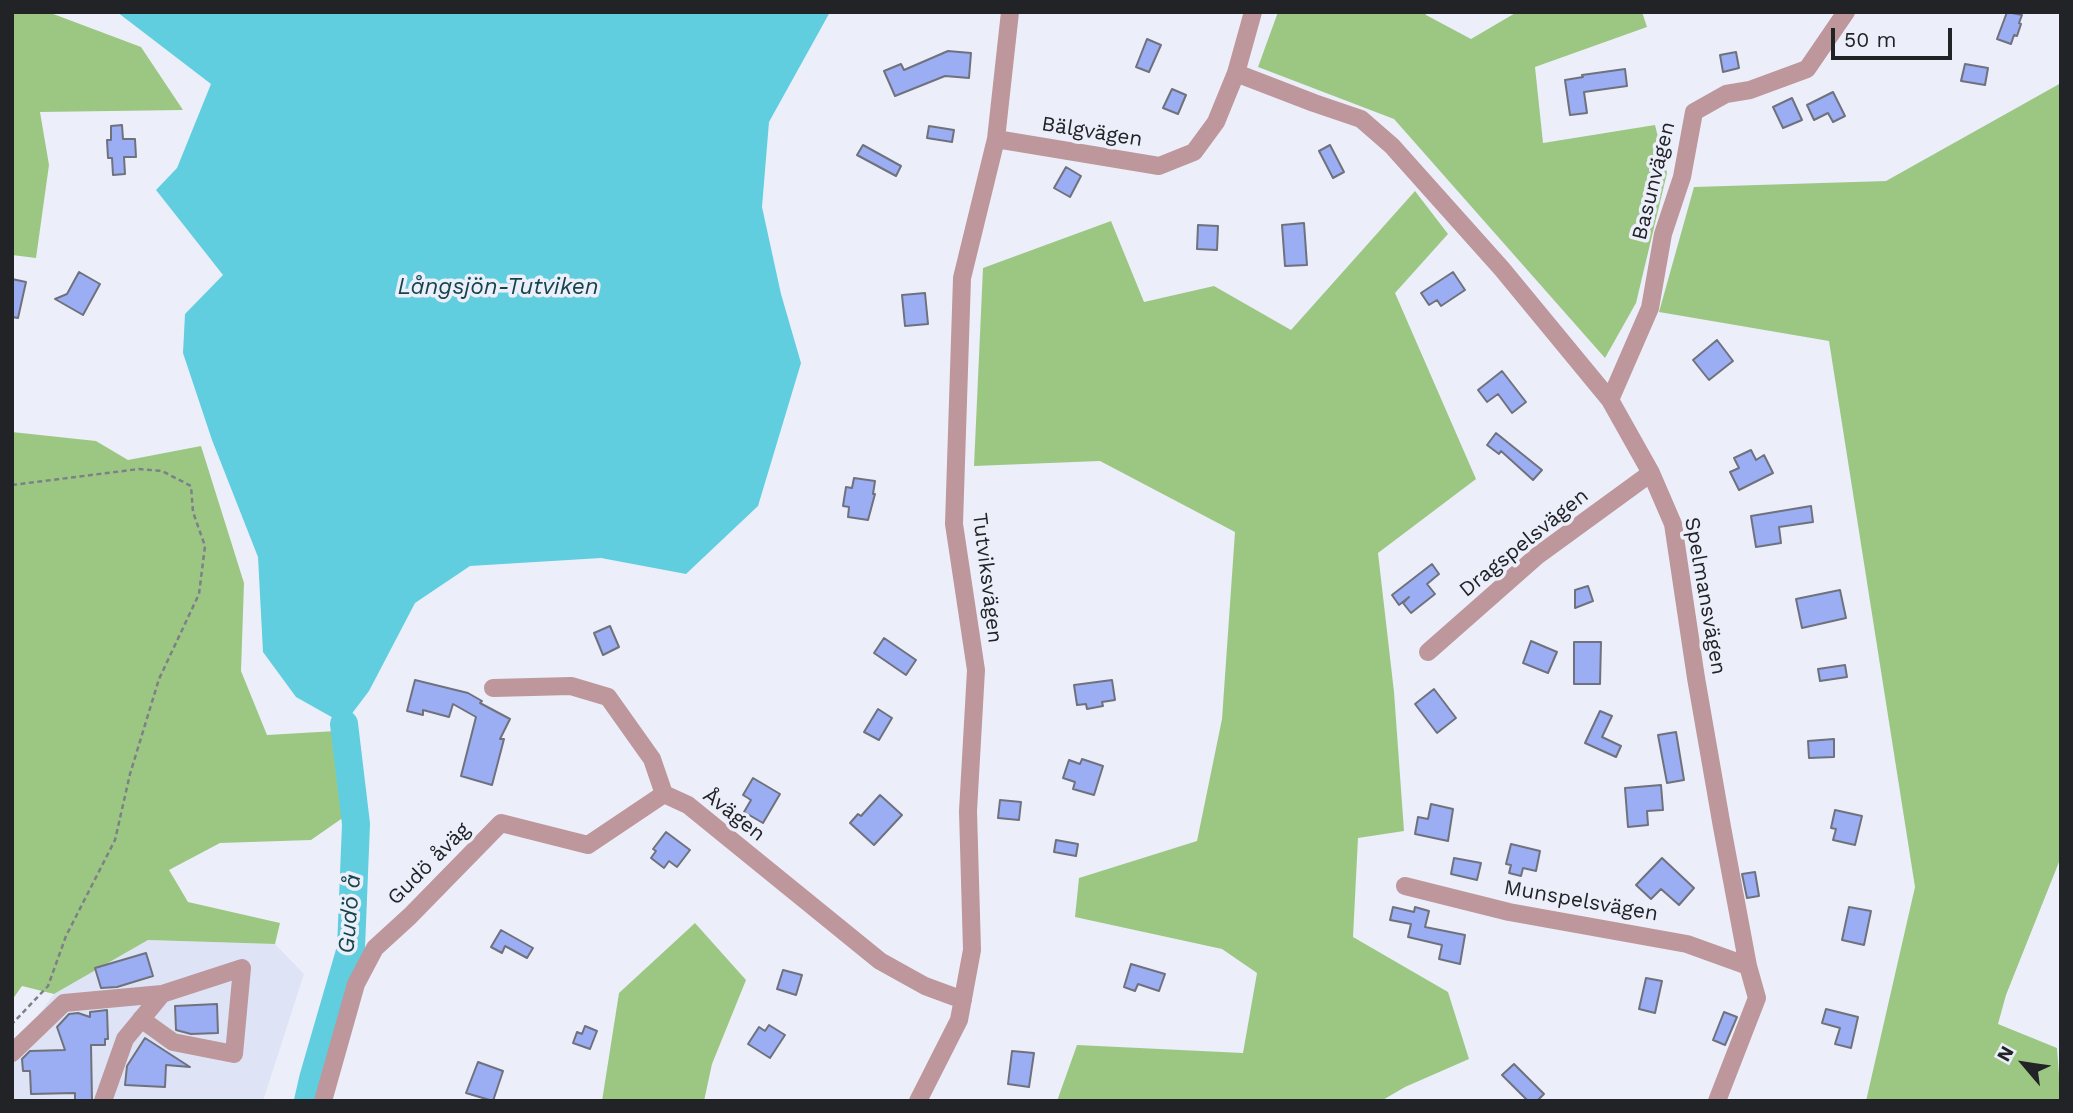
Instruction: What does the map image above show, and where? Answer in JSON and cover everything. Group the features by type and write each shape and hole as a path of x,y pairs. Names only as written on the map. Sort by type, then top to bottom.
{"street":[{"name":"Tutviksvägen","path":"918,1101 960,1020 972,950 968,811 976,670 954,524 962,278 996,139 1010,12"},
{"name":"Bälgvägen","path":"996,139 1159,166 1194,152 1216,122 1236,73 1253,12"},
{"name":"Basunvägen","path":"1610,400 1650,308 1663,234 1682,177 1694,112 1727,94 1750,90 1807,69 1846,12"},
{"name":"Spelmansvägen","path":"1236,73 1361,119 1392,146 1502,269 1610,400 1651,473 1673,524 1696,678 1748,966 1757,998 1717,1101"},
{"name":"Dragspelsvägen","path":"1428,652 1537,556 1651,473"},
{"path":"493,688 571,686 608,697 652,760 664,794"},
{"name":"Åvägen","path":"664,794 688,805 880,961 925,986 963,1000"},
{"name":"Gudö åväg","path":"323,1101 356,984 375,948 501,823 588,845 664,794"},
{"name":"Munspelsvägen","path":"1405,886 1509,912 1688,944 1748,966"},
{"path":"12,1053 64,1003 162,994 242,968 234,1054 173,1042 141,1019"},
{"path":"103,1101 125,1039 162,994"}],"path":[{"path":"12,485 139,469 162,471 191,486 193,512 205,547 199,594 159,679 130,774 115,840 66,936 48,986 12,1024"}],"shaded area":[{"path":"148,940 275,944 304,974 263,1101 12,1101 12,1051 54,994"}],"green space":[{"path":"48,12 141,47 183,110 40,112 49,165 36,258 12,255 12,13"},
{"path":"1278,12 1425,12 1471,39 1517,12 1642,12 1647,27 1535,67 1543,143 1655,125 1667,173 1636,303 1605,358 1394,119 1258,67"},
{"path":"2061,83 2061,857 2006,995 1998,1024 2057,1048 2061,1101 1866,1101 1915,887 1829,341 1659,312 1694,187 1886,181"},
{"path":"1415,191 1448,234 1395,293 1476,479 1378,553 1394,692 1404,831 1358,838 1353,937 1448,992 1469,1059 1405,1087 1381,1101 1057,1101 1077,1045 1243,1053 1257,973 1222,949 1075,917 1079,878 1197,841 1222,719 1235,532 1100,461 974,466 983,268 1111,221 1144,302 1214,286 1291,330"},
{"path":"12,432 96,441 128,460 201,446 244,583 241,671 267,735 336,731 344,817 311,840 220,843 169,870 188,902 280,923 275,944 148,940 54,994 22,986 12,1000"},
{"path":"695,923 746,980 712,1064 704,1101 602,1101 619,993"}],"water":[{"name":"Långsjön-Tutviken","path":"117,12 830,12 769,122 762,207 781,294 801,363 758,506 686,574 601,558 470,566 415,603 369,691 344,724 296,697 263,652 258,557 212,440 183,353 185,314 223,275 156,190 177,168 211,84"}],"building":[{"path":"2007,12 2022,15 2017,36 2014,35 2011,44 1997,39"},
{"path":"1147,39 1161,45 1149,72 1136,67"},
{"path":"948,51 971,53 969,78 945,76 895,96 884,71 901,64 904,70"},
{"path":"1736,52 1739,68 1723,72 1720,55"},
{"path":"1965,64 1988,68 1985,85 1961,81"},
{"path":"1625,69 1627,86 1584,92 1587,113 1570,115 1565,80"},
{"path":"1172,89 1186,95 1178,114 1163,108"},
{"path":"1833,92 1845,116 1833,122 1828,113 1814,120 1807,105"},
{"path":"1792,98 1802,120 1783,128 1773,107"},
{"path":"122,125 123,139 135,139 136,157 124,157 125,174 113,175 107,140 111,140 111,126"},
{"path":"929,126 954,130 952,142 927,138"},
{"path":"863,145 901,166 896,176 857,155"},
{"path":"1330,145 1344,172 1333,178 1319,151"},
{"path":"1066,167 1081,176 1070,197 1054,188"},
{"path":"1304,223 1307,265 1285,266 1282,225"},
{"path":"1198,225 1218,226 1217,250 1197,249"},
{"path":"79,272 100,284 83,315 55,299 67,294"},
{"path":"1453,272 1465,290 1441,306 1437,300 1429,305 1421,293"},
{"path":"12,279 26,282 18,318 12,317"},
{"path":"925,293 928,324 905,326 902,295"},
{"path":"1717,340 1733,361 1709,380 1693,360"},
{"path":"1502,371 1526,402 1512,413 1498,394 1487,402 1478,390"},
{"path":"1496,433 1542,470 1533,480 1501,451 1499,454 1487,445"},
{"path":"1751,450 1756,460 1764,455 1773,473 1739,490 1730,472 1739,468 1734,458"},
{"path":"854,478 875,481 875,494 868,520 848,517 849,507 843,506 846,487 852,488"},
{"path":"1811,506 1813,522 1779,527 1781,543 1756,547 1751,516"},
{"path":"1432,564 1439,574 1427,584 1435,594 1411,613 1403,603 1409,597 1399,605 1392,595"},
{"path":"1588,586 1593,601 1575,608 1575,590"},
{"path":"1840,590 1846,618 1802,628 1796,599"},
{"path":"610,626 619,647 603,655 594,633"},
{"path":"884,638 916,660 906,675 874,653"},
{"path":"1531,641 1557,652 1548,673 1523,663"},
{"path":"1574,642 1601,642 1600,684 1574,684"},
{"path":"1845,665 1847,677 1820,681 1818,669"},
{"path":"415,680 468,693 482,701 480,703 510,719 500,739 504,739 492,785 461,776 476,717 453,704 449,717 423,710 423,715 407,711"},
{"path":"1112,680 1115,700 1087,709 1086,704 1077,705 1074,685"},
{"path":"1434,689 1456,718 1437,733 1415,704"},
{"path":"878,709 892,718 879,740 864,732"},
{"path":"1600,711 1612,716 1602,737 1621,746 1616,757 1585,743"},
{"path":"1676,732 1684,780 1667,783 1658,735"},
{"path":"1834,739 1834,757 1809,758 1808,741"},
{"path":"1082,759 1103,766 1094,795 1073,789 1075,782 1063,778 1069,760 1080,764"},
{"path":"753,778 780,794 763,823 744,812 751,800 743,795"},
{"path":"1661,785 1663,810 1647,811 1648,825 1628,827 1625,788"},
{"path":"880,795 902,815 874,845 850,823 858,814 861,816"},
{"path":"1000,800 1021,802 1019,820 998,818"},
{"path":"1431,804 1453,809 1448,841 1415,834 1418,817 1428,819"},
{"path":"1835,810 1862,816 1855,845 1833,840 1836,829 1831,828"},
{"path":"666,832 690,850 677,867 669,861 664,868 651,858 656,851 653,849"},
{"path":"1056,840 1078,844 1076,856 1054,852"},
{"path":"1511,844 1540,851 1536,871 1523,868 1521,876 1509,873 1511,865 1506,864"},
{"path":"1454,858 1481,863 1477,880 1451,874"},
{"path":"1662,858 1694,888 1679,905 1661,889 1651,899 1636,885"},
{"path":"1755,872 1759,896 1747,898 1742,874"},
{"path":"1393,907 1414,912 1415,907 1429,911 1425,927 1465,935 1460,964 1439,959 1442,945 1408,937 1411,924 1390,920"},
{"path":"1849,907 1871,911 1864,945 1842,940"},
{"path":"501,930 533,948 527,958 505,946 502,953 491,947"},
{"path":"146,953 153,976 117,987 101,988 95,968"},
{"path":"1131,964 1165,974 1159,991 1138,984 1135,991 1124,987"},
{"path":"783,970 802,975 796,995 777,989"},
{"path":"1646,978 1662,981 1655,1013 1639,1009"},
{"path":"217,1004 218,1033 191,1034 176,1030 175,1006"},
{"path":"1826,1009 1858,1017 1851,1048 1835,1044 1840,1028 1822,1023"},
{"path":"107,1010 108,1039 105,1039 105,1045 91,1045 92,1101 75,1101 75,1093 31,1094 30,1071 23,1071 22,1059 30,1051 65,1050 57,1027 69,1014 78,1013 90,1017 90,1012"},
{"path":"1724,1012 1737,1017 1725,1045 1713,1040"},
{"path":"769,1025 785,1035 770,1058 748,1044 759,1027 765,1031"},
{"path":"585,1026 597,1031 590,1049 573,1043 577,1032 582,1034"},
{"path":"145,1038 190,1067 166,1065 165,1087 125,1085 127,1066"},
{"path":"1012,1051 1034,1053 1029,1087 1008,1084"},
{"path":"478,1062 503,1071 493,1101 466,1093"},
{"path":"1514,1064 1544,1094 1537,1101 1528,1101 1502,1075"}],"waterway":[{"name":"Gudö å","path":"308,1101 351,948 356,824 344,724"}]}
